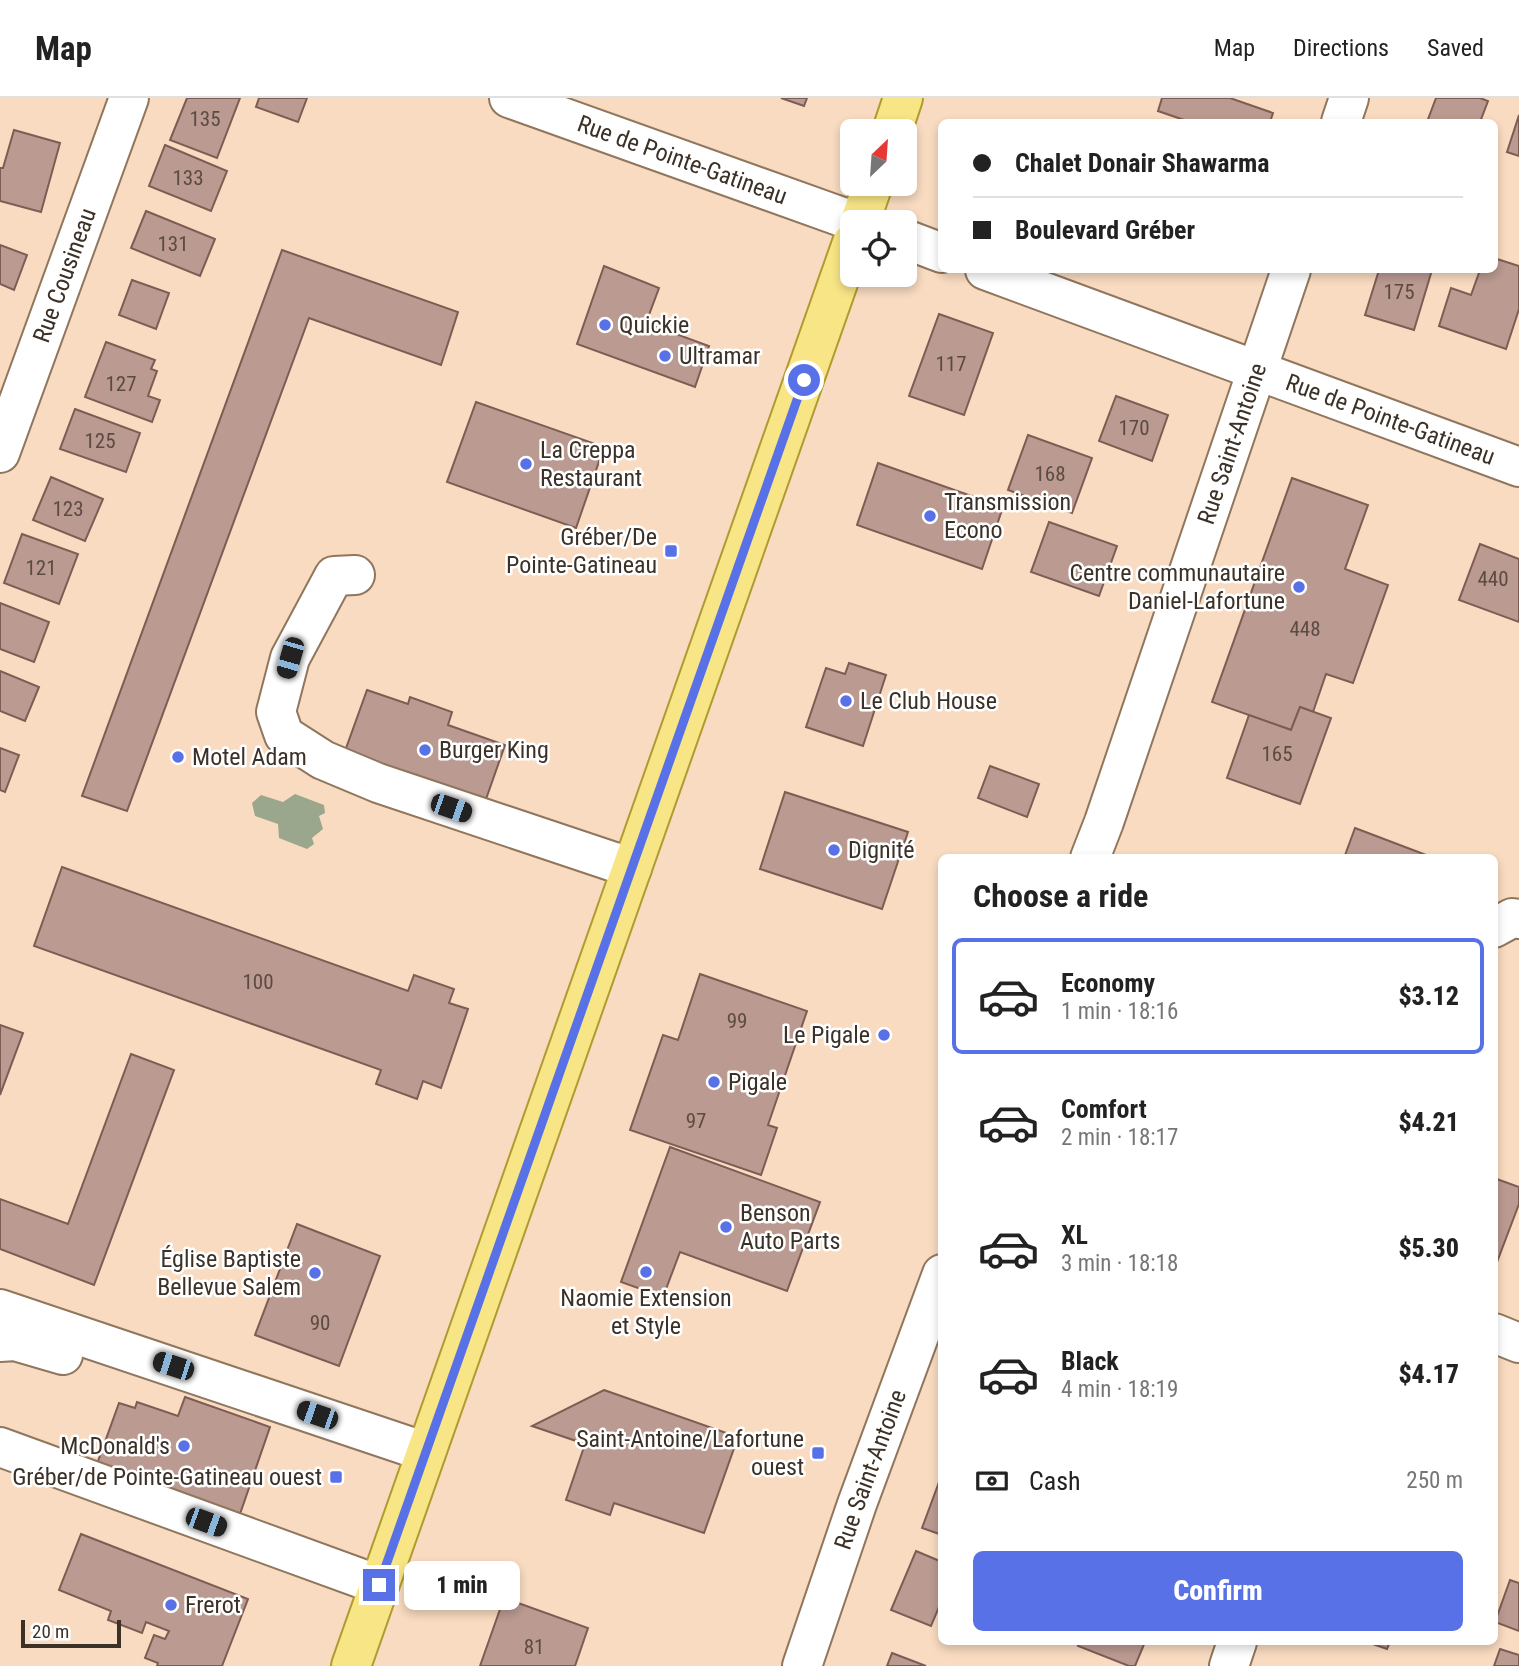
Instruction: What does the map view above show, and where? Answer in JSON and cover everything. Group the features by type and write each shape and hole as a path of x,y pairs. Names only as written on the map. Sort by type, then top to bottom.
{"main road":[{"path":"896,119 903,98"},
{"path":"351,1666 840,277"}],"street":[{"name":"Rue Cousineau","path":"0,453 129,98"},
{"name":"Rue de Pointe-Gatineau","path":"509,98 571,109 679,157 840,215"},
{"path":"1342,119 1349,98"},
{"path":"917,244 938,251"},
{"name":"Rue de Pointe-Gatineau","path":"993,273 1519,467"},
{"name":"Rue Saint-Antoine","path":"1092,854 1290,273"},
{"path":"355,575 334,576 290,658 275,712 284,735 323,760 378,783 632,868"},
{"path":"1498,926 1513,918 1519,919"},
{"name":"Rue Saint-Antoine","path":"802,1666 857,1504 938,1285"},
{"path":"1498,1335 1519,1343"},
{"path":"4,1341 424,1459"},
{"path":"0,1447 379,1585"},
{"path":"1229,1666 1236,1645"}],"shaded area":[{"path":"295,794 324,805 325,813 319,816 323,829 312,838 314,844 307,849 279,838 278,824 255,816 252,803 261,795 283,802"}],"building":[{"path":"187,98 240,98 217,158 170,140"},
{"path":"259,98 307,98 298,122 256,107"},
{"path":"781,98 807,98 804,106"},
{"path":"1162,98 1230,98 1273,113 1271,119 1181,119 1158,111"},
{"path":"1436,98 1480,98 1488,101 1481,119 1428,119"},
{"path":"1519,115 1519,156 1507,152"},
{"path":"14,130 60,143 41,212 0,201 0,168 3,168"},
{"path":"165,145 227,171 211,211 149,186"},
{"path":"146,211 215,239 200,276 131,248"},
{"path":"0,245 27,255 14,290 0,284"},
{"path":"282,250 458,312 441,365 309,318 127,811 82,796"},
{"path":"1498,259 1519,266 1519,309 1506,349 1439,326 1451,288 1471,295 1479,273 1498,273"},
{"path":"604,266 659,288 646,323 709,346 695,387 577,344"},
{"path":"1378,273 1431,273 1414,330 1365,315"},
{"path":"132,280 169,293 156,329 119,315"},
{"path":"939,314 993,333 964,415 909,396"},
{"path":"106,342 155,360 151,369 157,371 148,396 160,400 152,422 85,397"},
{"path":"1116,396 1168,415 1152,461 1099,441"},
{"name":"La Creppa Restaurant","path":"476,402 604,447 576,528 447,482"},
{"path":"75,409 140,433 126,472 60,449"},
{"path":"1028,435 1092,458 1072,513 1008,490"},
{"name":"Transmission Econo","path":"878,463 1003,507 982,569 857,525"},
{"path":"51,477 103,499 85,541 33,520"},
{"path":"1292,478 1368,505 1345,569 1388,585 1353,683 1326,674 1313,712 1300,707 1291,730 1212,702"},
{"path":"1049,522 1117,546 1099,596 1031,572"},
{"path":"22,534 78,554 59,604 4,583"},
{"path":"1480,544 1519,559 1519,622 1459,600"},
{"path":"0,603 49,622 34,662 0,649"},
{"name":"Le Club House","path":"849,663 886,675 863,746 806,727 826,668 845,674"},
{"path":"0,671 39,687 25,721 0,711"},
{"name":"Burger King","path":"367,690 408,704 410,697 452,712 448,725 505,745 485,802 344,754"},
{"path":"1300,707 1331,718 1300,804 1227,778 1249,715 1291,730"},
{"path":"0,748 19,755 5,792 0,790"},
{"path":"990,766 1039,784 1027,817 978,798"},
{"name":"Dignité","path":"785,792 908,832 882,909 760,869"},
{"path":"1355,828 1423,854 1345,854"},
{"path":"62,867 408,991 414,975 454,989 449,1003 468,1009 441,1088 423,1081 417,1099 376,1084 381,1070 34,946"},
{"name":"Pigale","path":"700,974 807,1011 768,1125 777,1128 761,1175 630,1130 663,1035 678,1040"},
{"path":"0,1025 23,1033 0,1095"},
{"path":"131,1054 174,1070 94,1285 0,1249 0,1199 68,1224"},
{"name":"Benson Auto Parts","path":"670,1147 820,1202 787,1291 680,1252 663,1297 621,1282"},
{"path":"1498,1179 1519,1187 1519,1204 1498,1259"},
{"path":"297,1224 380,1256 339,1366 255,1335"},
{"path":"604,1390 738,1437 704,1533 614,1503 610,1515 566,1500 585,1444 532,1426"},
{"name":"McDonald's","path":"185,1397 270,1427 240,1514 97,1464 119,1403 135,1408 137,1402 178,1416"},
{"path":"938,1485 938,1534 922,1528"},
{"name":"Frerot","path":"81,1534 248,1599 222,1666 157,1666 158,1663 145,1658 154,1635 165,1639 169,1631 146,1622 142,1633 108,1620 111,1611 59,1590"},
{"path":"916,1551 938,1560 938,1609 931,1626 891,1610"},
{"path":"1510,1580 1519,1583 1519,1631 1498,1623 1498,1614"},
{"path":"504,1598 588,1628 575,1666 480,1666"},
{"path":"1078,1645 1144,1645 1135,1666"},
{"path":"1500,1649 1519,1655 1519,1666 1494,1666"},
{"path":"892,1653 926,1666 887,1666"}],"place":[{"name":"Quickie","path":"605,325"},
{"name":"Ultramar","path":"665,356"},
{"name":"La Creppa Restaurant","path":"526,464"},
{"name":"Transmission Econo","path":"930,516"},
{"name":"Gréber/De Pointe-Gatineau","path":"671,551"},
{"name":"Centre communautaire Daniel-Lafortune","path":"1299,587"},
{"name":"Le Club House","path":"846,701"},
{"name":"Burger King","path":"425,750"},
{"name":"Motel Adam","path":"178,757"},
{"name":"Dignité","path":"834,850"},
{"name":"Le Pigale","path":"884,1035"},
{"name":"Pigale","path":"714,1082"},
{"name":"Benson Auto Parts","path":"726,1227"},
{"name":"Naomie Extension et Style","path":"646,1272"},
{"name":"Église Baptiste Bellevue Salem","path":"315,1273"},
{"name":"McDonald's","path":"184,1446"},
{"name":"Saint-Antoine/Lafortune ouest","path":"818,1453"},
{"name":"Gréber/de Pointe-Gatineau ouest","path":"336,1477"},
{"name":"Frerot","path":"171,1605"}],"route":[{"path":"379,1585 804,380"}]}
